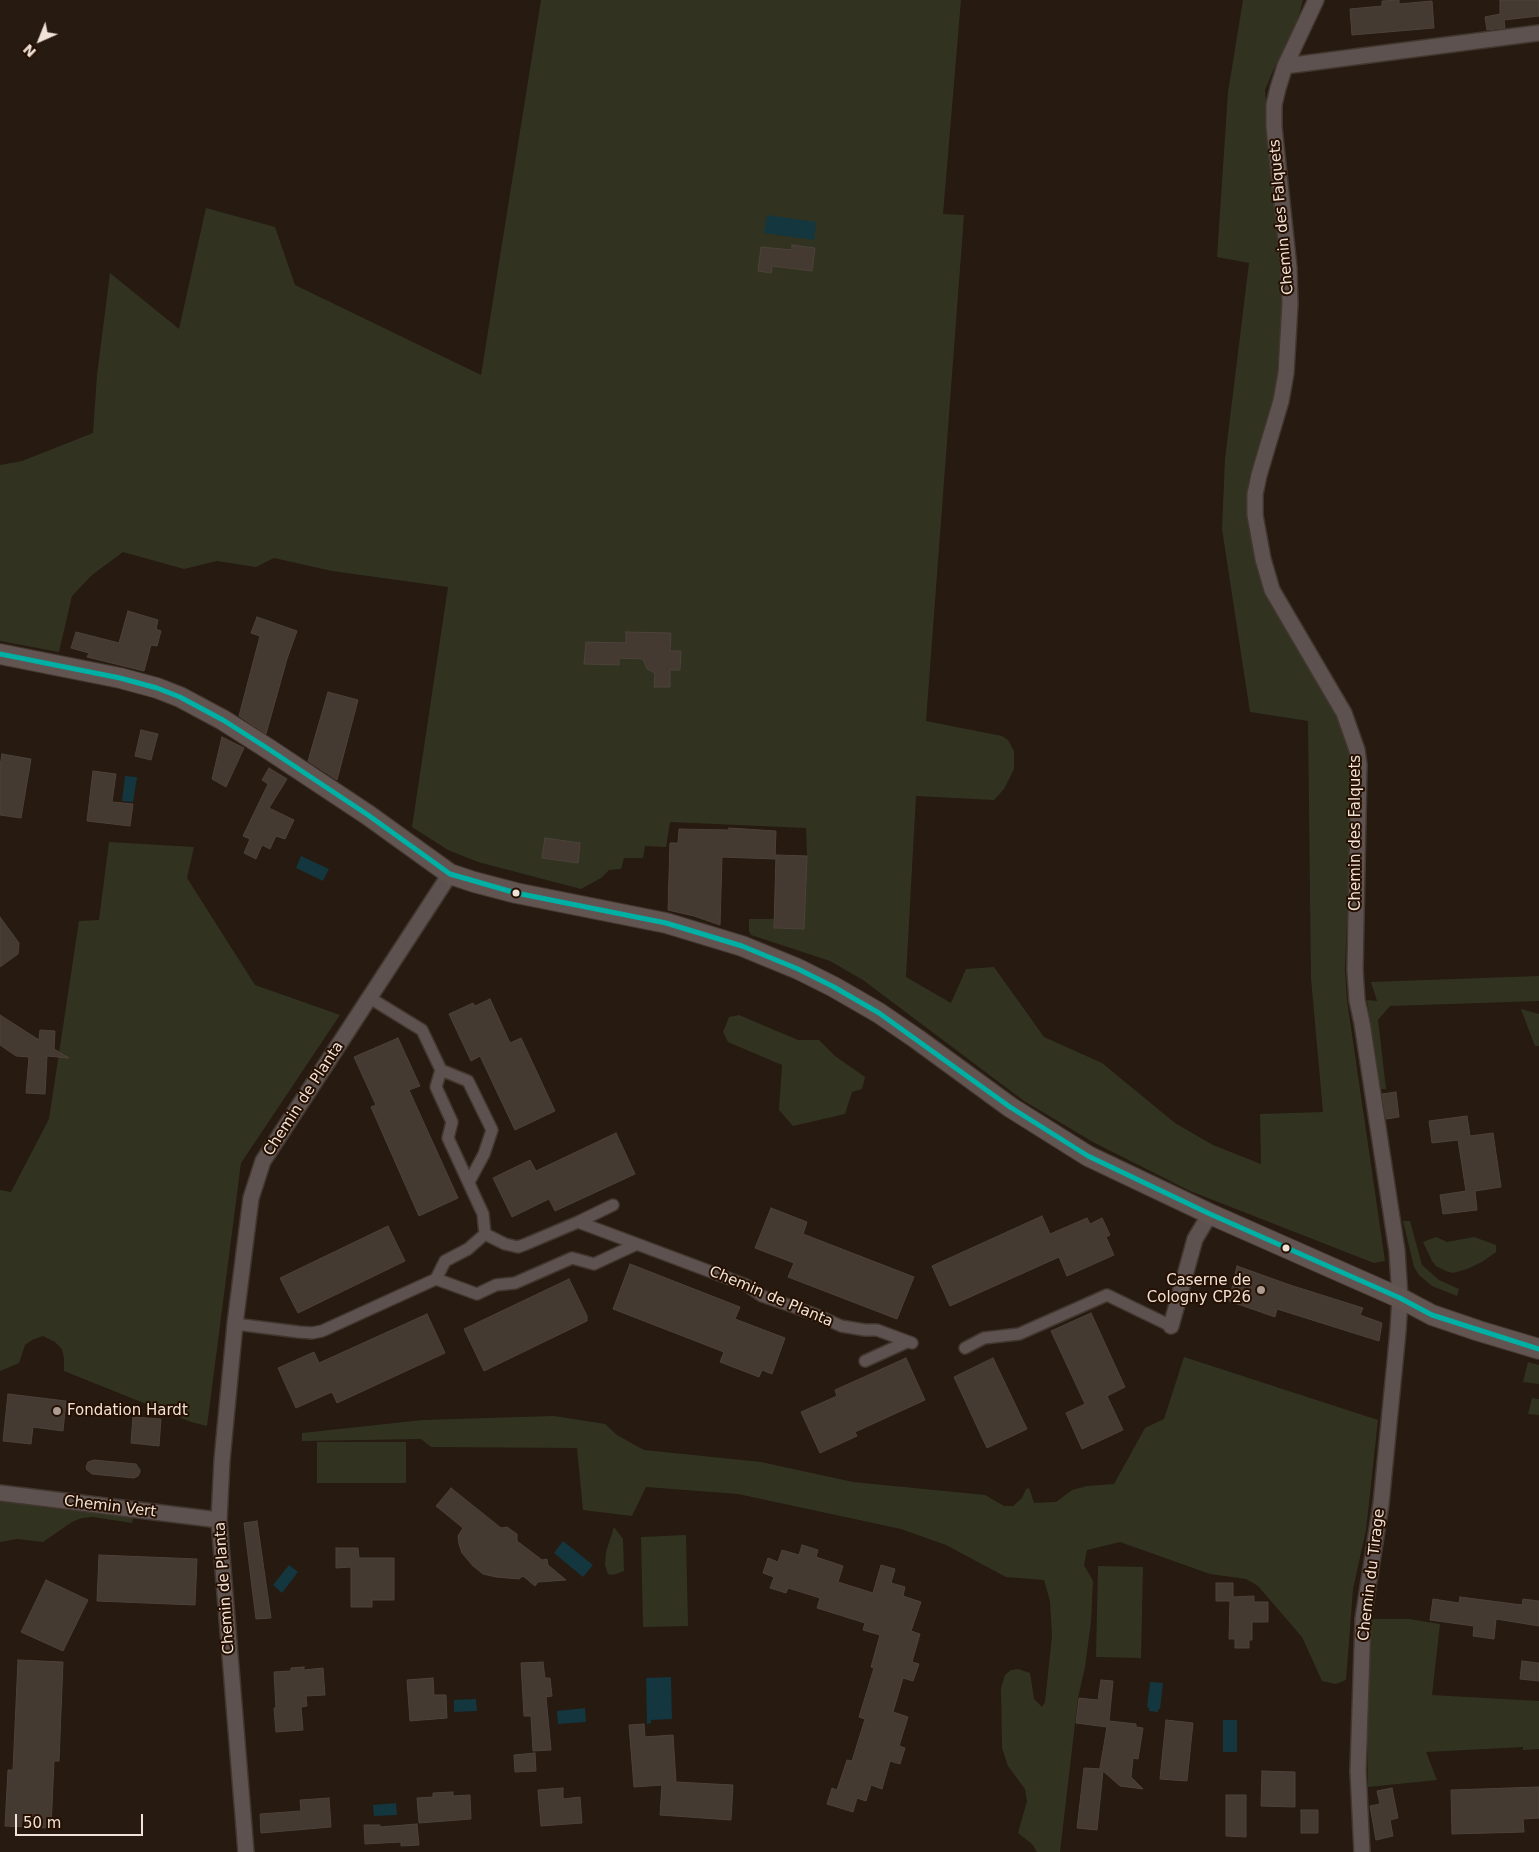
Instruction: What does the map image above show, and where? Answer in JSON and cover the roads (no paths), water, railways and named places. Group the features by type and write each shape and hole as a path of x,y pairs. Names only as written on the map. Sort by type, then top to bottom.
{"main road":[{"path":"0,654 120,678 156,688 186,700 222,720 348,802 450,874 516,893 631,915 699,932 742,946 798,969 879,1013 918,1039 1005,1104 1088,1156 1210,1214 1400,1298 1432,1315 1539,1349"},
{"path":"1400,1298 1437,1303 1539,1336"}],"street":[{"name":"Chemin des Falquets","path":"1316,0 1286,66 1274,105 1274,127 1289,268 1290,304 1286,373 1281,401 1259,475 1255,494 1255,515 1263,559 1272,590 1344,713 1357,750 1359,765 1355,970 1357,994 1397,1251 1400,1298"},
{"path":"1286,66 1539,33"},
{"name":"Chemin de Planta","path":"246,1852 219,1520 222,1460 235,1324 251,1198 263,1161 450,874"},
{"path":"370,998 422,1030 441,1070 436,1087 452,1122 448,1138 483,1214 485,1234"},
{"path":"441,1070 468,1081 492,1130 484,1154 468,1182"},
{"path":"485,1234 504,1244 518,1246 578,1222 613,1205"},
{"path":"965,1348 984,1338 1019,1334 1107,1295 1171,1326 1195,1238 1210,1214"},
{"name":"Chemin de Planta","path":"578,1222 740,1282 762,1296 817,1315 841,1326 877,1330 910,1342 865,1361"},
{"path":"235,1324 299,1332 312,1333 322,1331 436,1279 445,1261 468,1249 485,1234"},
{"path":"436,1279 477,1294 496,1285 515,1283 572,1258 594,1264 637,1244"},
{"name":"Chemin du Tirage","path":"1362,1852 1358,1771 1364,1619 1381,1504 1398,1339 1400,1298"},
{"name":"Chemin Vert","path":"0,1493 219,1520"}],"water":[{"path":"767,215 816,222 814,240 764,233"},
{"path":"125,776 137,777 133,802 122,801"},
{"path":"301,856 329,869 323,881 296,868"},
{"path":"563,1541 593,1565 583,1577 554,1553"},
{"path":"289,1565 298,1572 282,1593 273,1585"},
{"path":"671,1677 672,1719 651,1720 651,1723 647,1724 646,1678"},
{"path":"1150,1682 1163,1683 1158,1712 1149,1711 1147,1707"},
{"path":"476,1699 477,1711 454,1712 454,1700"},
{"path":"585,1708 586,1722 558,1724 557,1711"},
{"path":"1223,1720 1237,1720 1237,1752 1223,1752"},
{"path":"396,1803 397,1815 374,1816 373,1805"}],"place":[{"name":"Caserne de Cologny CP26","path":"1261,1290"},
{"name":"Fondation Hardt","path":"57,1411"}]}
